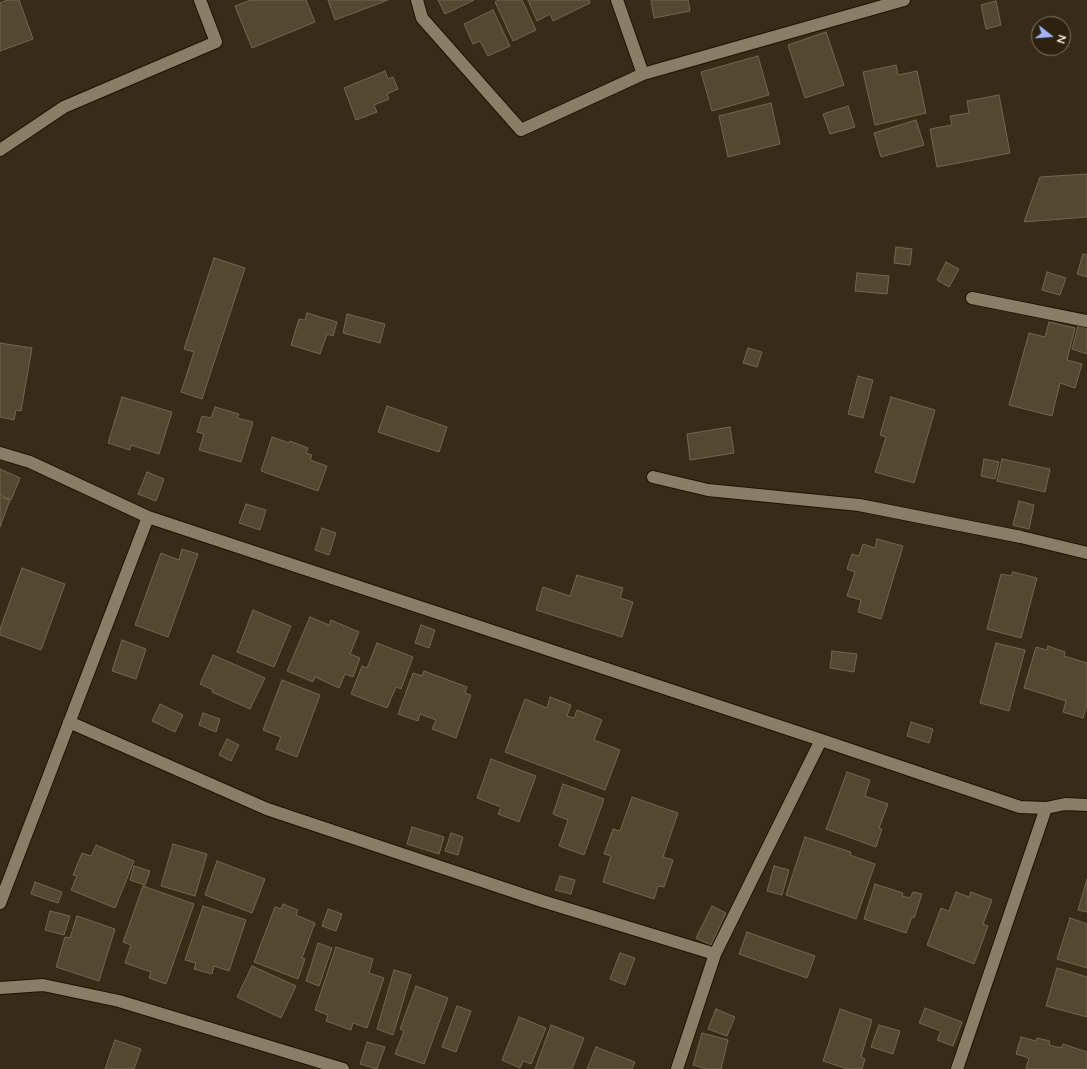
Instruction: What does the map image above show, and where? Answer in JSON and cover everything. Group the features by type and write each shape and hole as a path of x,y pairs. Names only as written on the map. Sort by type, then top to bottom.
{"street":[{"path":"0,150 64,107 216,42 200,0"},
{"path":"417,0 422,18 521,130 643,74 904,0"},
{"path":"617,0 643,74"},
{"path":"972,298 1087,321"},
{"path":"0,453 30,462 148,516 1020,807 1046,808 1064,804 1087,805"},
{"path":"653,477 708,490 859,505 1087,553"},
{"path":"0,902 148,516"},
{"path":"69,722 267,809 542,901 715,954"},
{"path":"677,1069 715,954 821,740"},
{"path":"957,1069 1046,808"},
{"path":"0,988 43,985 119,1000 343,1069"}],"building":[{"path":"7,0 19,0 33,39 0,51 0,3"},
{"path":"251,0 306,0 315,22 252,48 235,6"},
{"path":"328,0 388,0 335,20"},
{"path":"438,0 474,0 445,14"},
{"path":"498,0 522,0 536,30 513,41 495,2"},
{"path":"528,0 589,0 590,3 553,21 550,14 537,21"},
{"path":"651,0 688,0 690,11 654,18"},
{"path":"996,1 1001,25 986,29 981,5"},
{"path":"493,10 510,46 488,56 480,41 473,44 464,24"},
{"path":"826,32 844,85 805,98 788,45"},
{"path":"758,56 769,95 712,111 701,72"},
{"path":"896,65 898,75 917,71 926,113 875,125 863,72"},
{"path":"385,71 388,79 393,77 398,89 387,94 389,99 374,105 377,112 356,120 344,88"},
{"path":"999,95 1010,153 937,167 930,129 952,125 950,116 969,113 967,101"},
{"path":"771,103 780,144 728,157 719,116"},
{"path":"848,106 855,127 830,134 823,114"},
{"path":"916,120 924,145 881,157 874,133"},
{"path":"1087,174 1087,217 1024,222 1040,177"},
{"path":"896,247 912,249 910,265 894,263"},
{"path":"1083,254 1087,255 1087,277 1077,274"},
{"path":"214,258 245,268 202,399 181,392 194,352 184,349"},
{"path":"946,262 959,269 949,287 937,280"},
{"path":"1047,272 1066,278 1060,295 1042,290"},
{"path":"857,273 889,276 887,294 855,291"},
{"path":"307,313 337,322 333,336 327,334 320,354 291,345 299,319 305,320"},
{"path":"347,314 385,324 380,343 343,333"},
{"path":"1049,322 1075,328 1067,360 1082,364 1075,388 1060,383 1052,416 1009,405 1029,333 1045,337"},
{"path":"1078,326 1087,328 1087,354 1072,349"},
{"path":"0,343 32,348 21,411 16,410 14,420 0,417"},
{"path":"748,348 762,352 757,367 743,363"},
{"path":"858,376 873,380 863,418 848,414"},
{"path":"122,397 172,412 159,454 131,445 130,450 108,443"},
{"path":"891,397 935,410 914,483 875,472 886,437 880,435"},
{"path":"387,406 447,427 439,452 378,432"},
{"path":"215,407 239,414 237,418 253,422 241,462 199,450 204,434 197,432 202,416 211,418"},
{"path":"730,427 734,453 690,460 687,434"},
{"path":"272,437 289,443 290,441 308,448 306,453 312,455 310,460 327,466 318,491 261,471"},
{"path":"984,459 999,462 995,479 981,476"},
{"path":"1002,459 1050,469 1045,492 997,481"},
{"path":"0,469 20,478 11,500 0,495"},
{"path":"147,472 164,479 156,501 138,494"},
{"path":"0,497 10,500 0,527"},
{"path":"1019,501 1034,505 1029,529 1013,525"},
{"path":"246,504 266,510 260,530 239,523"},
{"path":"322,528 336,533 329,555 315,550"},
{"path":"877,539 903,546 881,619 858,612 861,600 847,596 855,572 847,569 852,554 859,556 863,544 875,548"},
{"path":"182,549 198,554 168,637 135,625 161,553 179,560"},
{"path":"22,568 65,584 41,650 0,635 0,629"},
{"path":"1013,572 1037,578 1021,638 987,629 1001,574 1011,576"},
{"path":"577,575 623,588 620,598 633,602 622,637 536,610 543,587 570,596"},
{"path":"253,610 291,626 274,667 237,652"},
{"path":"310,617 329,625 331,620 359,632 350,654 360,658 353,677 345,674 339,688 315,677 313,682 287,671"},
{"path":"421,625 435,630 429,648 415,643"},
{"path":"122,640 146,649 136,679 112,671"},
{"path":"377,643 413,657 401,689 396,687 387,708 351,694 362,666 367,668"},
{"path":"996,643 1025,650 1009,711 980,703"},
{"path":"1048,646 1065,652 1064,656 1087,663 1087,704 1083,718 1063,712 1066,701 1024,688 1036,647 1047,650"},
{"path":"832,651 857,654 854,672 830,668"},
{"path":"213,655 265,678 250,709 212,692 213,690 200,684"},
{"path":"424,671 467,687 465,693 471,695 456,738 432,729 436,720 420,714 418,721 398,714 413,673 422,676"},
{"path":"282,680 320,695 297,757 276,749 281,737 263,730"},
{"path":"550,697 571,705 567,716 574,718 577,710 602,720 594,740 620,750 605,790 505,752 525,699 547,708"},
{"path":"160,704 183,715 175,732 152,721"},
{"path":"203,713 220,719 216,732 199,725"},
{"path":"911,722 933,729 929,743 907,736"},
{"path":"227,739 239,745 231,761 219,755"},
{"path":"491,759 536,776 519,822 498,814 501,807 477,798"},
{"path":"847,772 870,780 865,796 888,804 879,828 882,829 876,847 826,829"},
{"path":"563,784 604,799 584,855 559,846 568,820 553,814"},
{"path":"632,797 678,813 663,857 673,860 664,887 658,886 654,899 603,882 611,856 604,854 613,829 620,831"},
{"path":"412,827 444,837 439,854 407,844"},
{"path":"451,833 463,837 458,855 445,851"},
{"path":"805,837 851,852 850,855 875,864 856,919 786,895"},
{"path":"173,844 207,854 195,896 161,886"},
{"path":"96,845 134,861 115,908 71,890 77,876 73,875 82,853 91,856"},
{"path":"217,861 265,879 252,913 205,895"},
{"path":"134,866 150,871 145,885 130,880"},
{"path":"774,866 789,870 782,895 767,891"},
{"path":"560,876 575,880 571,894 555,890"},
{"path":"1087,879 1087,912 1078,910"},
{"path":"35,882 62,892 58,903 31,894"},
{"path":"875,884 903,893 902,896 910,898 913,892 922,894 914,918 912,917 906,933 864,919"},
{"path":"143,886 194,904 166,984 149,978 151,972 125,963 131,945 123,942"},
{"path":"956,892 969,897 971,892 992,900 983,924 988,926 974,964 927,945 941,908 949,911"},
{"path":"283,904 298,910 296,915 315,923 302,958 305,959 298,979 254,962 275,907 281,909"},
{"path":"203,906 246,920 229,971 214,966 212,974 194,969 196,963 185,960"},
{"path":"712,906 726,913 711,945 696,938"},
{"path":"328,909 342,914 336,931 322,926"},
{"path":"50,911 70,916 64,935 45,930"},
{"path":"77,916 115,929 99,981 56,967 65,937 70,938"},
{"path":"1070,918 1087,924 1087,968 1057,959"},
{"path":"747,932 815,956 807,978 739,954"},
{"path":"318,943 332,948 319,986 306,981"},
{"path":"336,947 373,959 369,973 384,978 367,1028 353,1023 351,1030 326,1021 328,1015 315,1010"},
{"path":"620,953 635,958 625,985 610,979"},
{"path":"252,966 296,986 281,1018 237,997"},
{"path":"1057,968 1087,977 1087,1017 1046,1006"},
{"path":"394,970 411,975 393,1035 377,1029"},
{"path":"416,986 448,998 424,1064 395,1054 404,1031 400,1029"},
{"path":"457,1006 471,1011 456,1052 442,1047"},
{"path":"925,1008 962,1022 953,1046 937,1040 941,1031 919,1023"},
{"path":"716,1009 735,1017 727,1036 708,1029"},
{"path":"840,1009 872,1020 861,1057 865,1059 862,1069 848,1069 823,1061"},
{"path":"519,1017 546,1028 531,1064 523,1061 520,1068 502,1060"},
{"path":"551,1025 584,1038 572,1069 535,1069"},
{"path":"879,1025 900,1031 893,1054 871,1047"},
{"path":"702,1033 728,1040 721,1069 707,1069 693,1065"},
{"path":"1021,1037 1036,1041 1037,1038 1050,1041 1049,1045 1061,1048 1063,1044 1087,1052 1087,1069 1026,1069 1029,1058 1016,1054"},
{"path":"115,1040 141,1049 134,1069 105,1069"},
{"path":"367,1042 385,1047 377,1069 360,1064"},
{"path":"596,1047 635,1062 632,1069 587,1069"}]}
